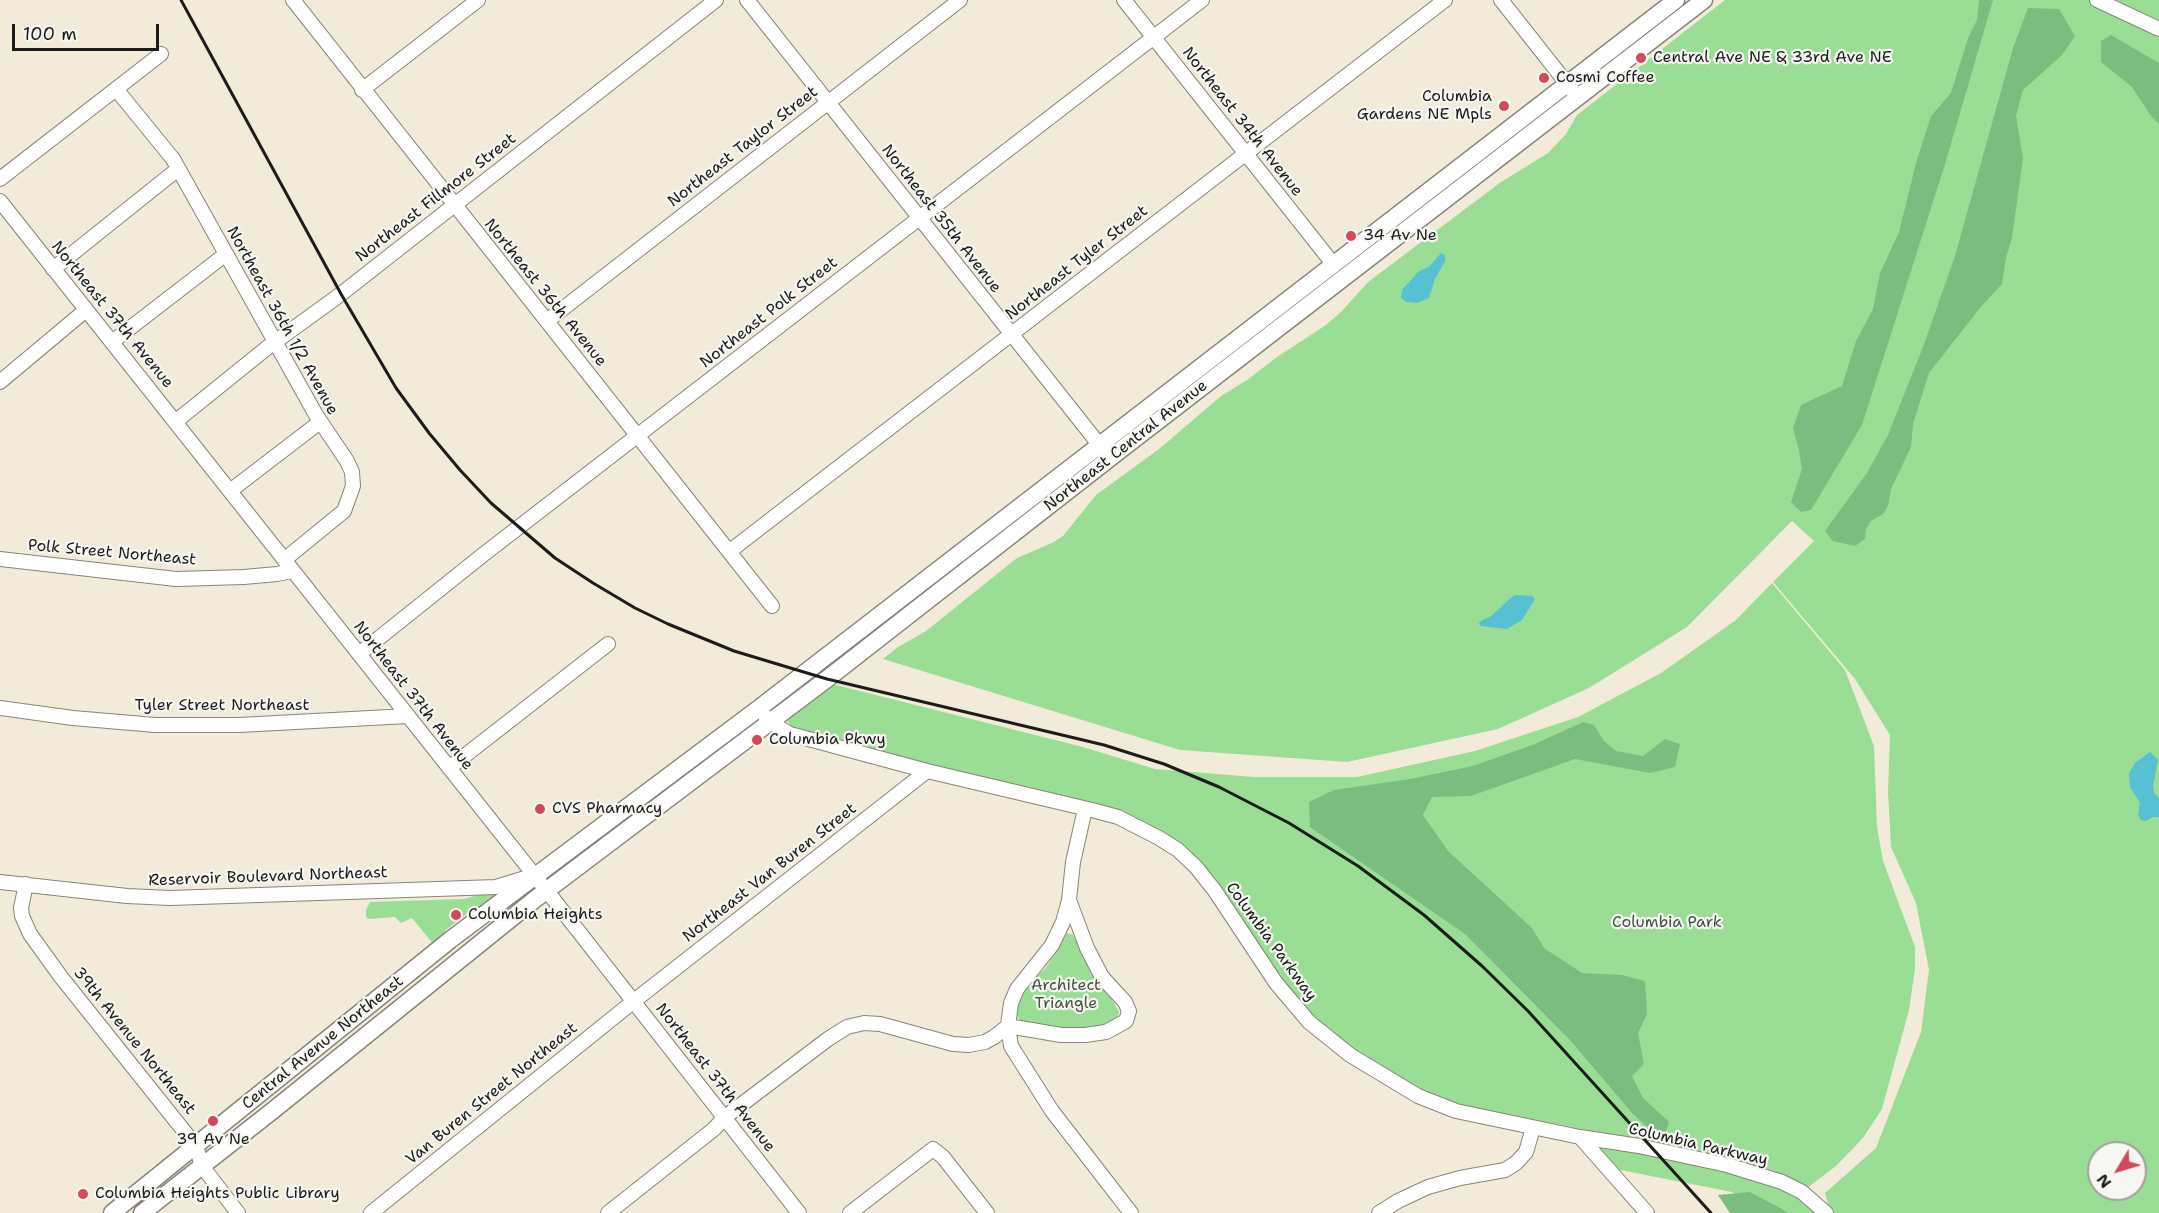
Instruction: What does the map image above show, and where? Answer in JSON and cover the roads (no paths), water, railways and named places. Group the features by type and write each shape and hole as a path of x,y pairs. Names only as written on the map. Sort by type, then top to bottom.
{"main road":[{"name":"Northeast Central Avenue","path":"535,876 1105,452 1573,91 1676,0"},
{"name":"Northeast Central Avenue","path":"547,890 770,722 1334,265 1573,91 1704,0"},
{"name":"Central Avenue Northeast","path":"112,1213 450,940 535,876"},
{"name":"Central Avenue Northeast","path":"142,1213 547,890"},
{"path":"406,1002 413,985 436,964 445,953 450,940"},
{"path":"361,1039 367,1028 400,995 399,982"}],"street":[{"name":"Northeast 36th Avenue","path":"293,0 772,606"},
{"path":"362,90 478,0"},
{"name":"Northeast Fillmore Street","path":"175,422 716,0"},
{"name":"Northeast 35th Avenue","path":"747,0 1105,452"},
{"name":"Northeast Taylor Street","path":"547,321 960,0"},
{"name":"Northeast 34th Avenue","path":"1124,0 1334,265"},
{"name":"Northeast Polk Street","path":"358,654 1202,0"},
{"name":"Northeast Tyler Street","path":"730,552 1445,0"},
{"path":"1501,0 1573,91"},
{"path":"2085,0 2101,2 2159,28"},
{"path":"0,179 161,54"},
{"name":"Northeast 36th 1/2 Avenue","path":"116,89 173,159 320,422 352,472 354,486 344,511 289,565"},
{"path":"53,268 178,169"},
{"name":"Northeast 37th Avenue","path":"0,201 547,890 799,1213"},
{"path":"112,342 226,254"},
{"path":"0,381 86,310"},
{"path":"231,491 320,422"},
{"name":"Polk Street Northeast","path":"0,559 176,579 278,574 289,565"},
{"path":"449,768 608,644"},
{"name":"Tyler Street Northeast","path":"0,708 73,718 155,725 239,725 408,716"},
{"name":"Columbia Parkway","path":"758,709 770,722 790,734 927,771 1085,809 1127,822 1178,850 1196,867 1215,891 1276,983 1309,1022 1350,1055 1418,1096 1456,1111 1533,1128 1638,1146 1754,1173 1782,1182 1802,1192 1826,1213"},
{"name":"Northeast Van Buren Street","path":"634,1001 927,771"},
{"path":"1085,809 1063,922 1052,945 1017,989 1011,1003 1008,1026 1011,1046 1052,1111 1124,1210"},
{"name":"Reservoir Boulevard Northeast","path":"0,882 127,896 179,898 496,887 535,876"},
{"name":"39th Avenue Northeast","path":"26,884 22,916 30,934 61,977 196,1146 202,1166 238,1213"},
{"path":"608,1213 725,1118 847,1027 864,1023 880,1024 936,1040 969,1045 985,1042 1008,1026 1061,1035 1085,1035 1106,1032 1126,1021 1129,1011 1125,1002 1102,976 1087,948 1069,900"},
{"name":"Van Buren Street Northeast","path":"371,1213 634,1001"},
{"path":"1379,1213 1428,1187 1460,1178 1505,1170 1516,1163 1526,1152 1533,1128"},
{"path":"1580,1137 1647,1213"},
{"path":"850,1213 933,1149 943,1157 987,1213"}],"water":[{"path":"1441,253 1445,255 1445,261 1435,279 1429,298 1417,303 1406,302 1401,298 1402,290 1418,272 1430,266"},
{"path":"1517,595 1532,596 1535,599 1522,620 1507,629 1480,626 1479,623 1482,620 1490,617"},
{"path":"2150,752 2158,760 2153,786 2154,793 2159,798 2159,817 2146,821 2141,820 2138,815 2140,803 2130,787 2129,773 2135,763"}],"railway":[{"path":"181,0 341,294 396,388 460,470 491,503 555,558 635,608 734,651 827,679 1104,745 1164,764 1219,787 1289,823 1358,866 1424,915 1482,966 1528,1011 1711,1213"}],"place":[{"name":"Central Ave NE & 33rd Ave NE","path":"1641,58"},
{"name":"Cosmi Coffee","path":"1544,78"},
{"name":"Columbia Gardens NE Mpls","path":"1504,106"},
{"name":"34 Av Ne","path":"1351,236"},
{"name":"Columbia Pkwy","path":"757,740"},
{"name":"CVS Pharmacy","path":"540,809"},
{"name":"Columbia Heights","path":"456,915"},
{"name":"39 Av Ne","path":"213,1121"},
{"name":"Columbia Heights Public Library","path":"83,1194"}],"park label":[{"name":"Columbia Park","path":"1667,923"},
{"name":"Architect Triangle","path":"1066,995"}]}
